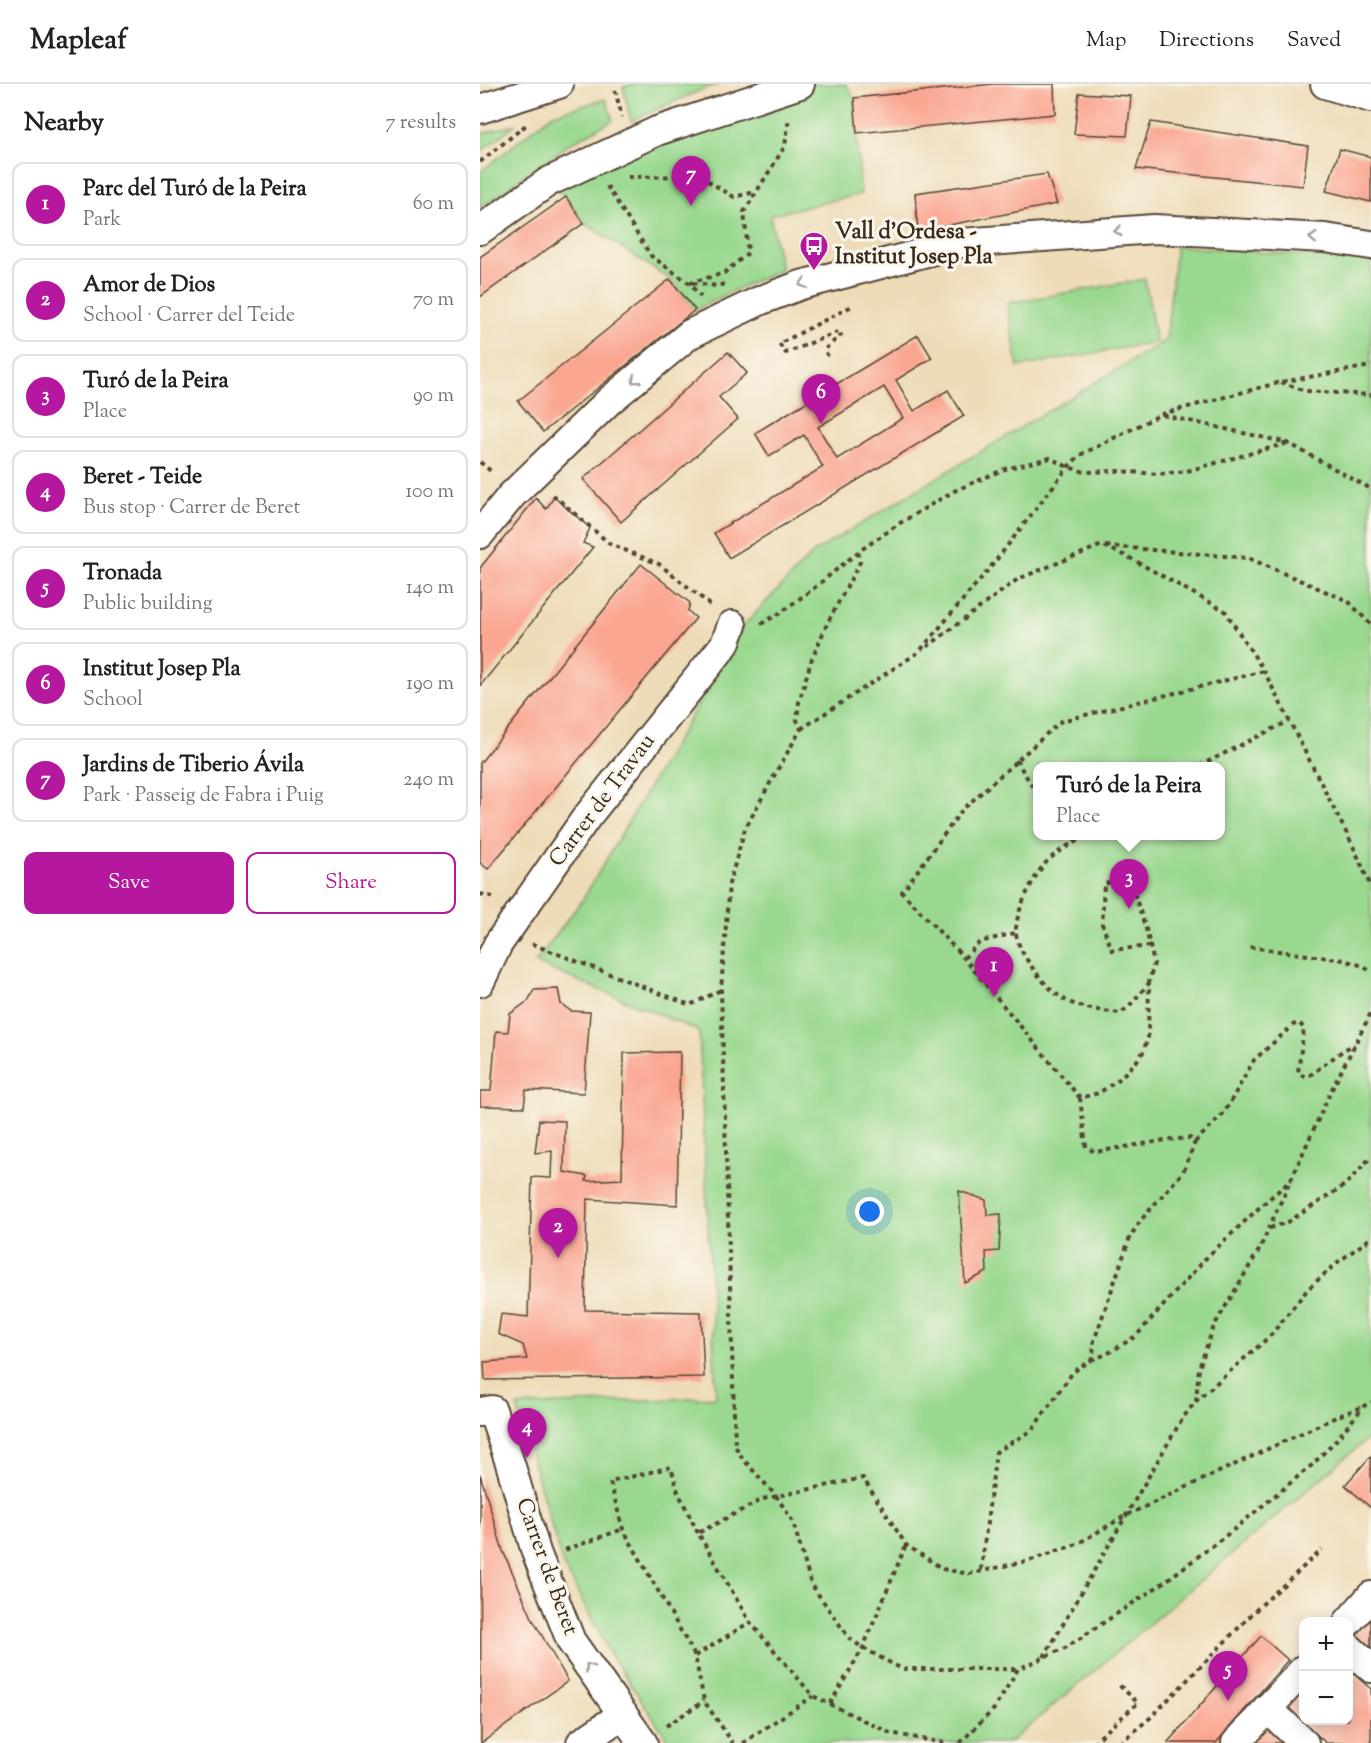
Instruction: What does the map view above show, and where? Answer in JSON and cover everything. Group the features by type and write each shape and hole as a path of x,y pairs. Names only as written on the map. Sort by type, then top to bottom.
{"street":[{"path":"480,109 559,84"},
{"path":"1325,84 1371,99"},
{"path":"480,230 548,182 657,131 797,85"},
{"path":"480,534 512,495 609,401 690,334 759,301 801,285 961,243 1154,228 1325,238 1371,245"},
{"name":"Carrer de Travau","path":"480,982 498,944 586,818 725,644 735,622"},
{"name":"Carrer de Beret","path":"486,1411 510,1463 536,1552 571,1641 623,1714 654,1735"},
{"path":"1352,1617 1371,1596"},
{"path":"1353,1652 1371,1668"},
{"path":"1236,1743 1302,1671"},
{"path":"1267,1708 1304,1743"},
{"path":"581,1743 623,1714"}],"path":[{"path":"689,283 724,273 748,254 744,212 785,146 797,85"},
{"path":"615,90 623,121"},
{"path":"480,162 531,120"},
{"path":"624,177 700,176 734,196 757,192"},
{"path":"602,177 651,256 689,283 703,300"},
{"path":"689,283 718,286 728,283"},
{"path":"828,356 824,350 841,335 840,331 786,353 779,344 852,306"},
{"path":"919,652 1080,455 1162,414 1281,382 1371,366"},
{"path":"1281,382 1305,391 1371,395"},
{"path":"1162,414 1288,443 1371,489"},
{"path":"551,494 610,544 658,564 735,622 780,613 900,522 954,491 1005,469 1050,458 1085,472 1117,471 1159,474 1187,471 1288,443"},
{"path":"1102,545 1131,558 1225,611 1264,671 1355,850 1371,887"},
{"path":"1364,1406 1312,1465 1232,1531 1163,1583 1067,1647 1018,1669 902,1669 863,1648 849,1638 811,1584 793,1522 777,1497 743,1459 735,1446 721,990 729,884 745,829 801,729 919,652 1017,579 1102,545 1248,558 1348,601 1371,625"},
{"path":"801,729 796,720 808,671 827,624 860,562 858,552"},
{"path":"1195,1142 1190,1138 1167,1140 1095,1152 1086,1147 1080,1098 964,958 902,892 962,810 1061,721 1264,671"},
{"path":"1207,762 1289,721"},
{"path":"1016,760 1033,787"},
{"path":"1065,840 1069,846"},
{"path":"1079,840 1044,863 1022,901 1016,933 1024,953 1037,976 1065,1001 1093,1010 1121,1013 1149,982"},
{"path":"1080,1098 1099,1093 1118,1080 1143,1052 1148,1037 1149,982 1154,963 1150,946 1134,893 1123,879 1104,884 1102,924 1112,950 1150,946"},
{"path":"480,894 489,896"},
{"path":"964,958 980,942 1016,933"},
{"path":"529,943 690,1005 721,990"},
{"path":"1251,946 1344,960 1363,966 1371,972"},
{"path":"1196,1401 1199,1368 1214,1326 1259,1250 1331,1091 1371,1013"},
{"path":"1093,1359 1094,1341 1130,1237 1140,1221 1183,1172 1195,1142 1224,1113 1254,1060 1293,1025 1299,1023 1304,1028 1298,1072 1303,1077 1309,1076 1345,1049 1355,1045"},
{"path":"1269,1228 1288,1222 1344,1185 1371,1157"},
{"path":"981,1570 996,1452 1032,1430 1073,1372 1136,1336 1205,1259 1291,1180"},
{"path":"1043,1657 1182,1419 1196,1401 1270,1336 1308,1289 1338,1262 1371,1238"},
{"path":"698,1533 763,1499 863,1478 906,1545 944,1569 969,1574 1031,1560 1077,1544 1125,1516 1371,1402"},
{"path":"733,1743 704,1701 696,1656 623,1529 610,1482 671,1467 678,1492 698,1533 750,1622 813,1696 890,1733 944,1743"},
{"path":"558,1552 623,1529"},
{"path":"830,1704 863,1648 906,1545"},
{"path":"1120,1743 1150,1718 1257,1609 1323,1550"},
{"path":"696,1656 750,1622"},
{"path":"960,1743 994,1709 1018,1669"},
{"path":"1094,1743 1138,1703 1119,1685"},
{"path":"743,1743 813,1696"},
{"path":"654,1735 704,1701"}],"green space":[{"path":"633,84 719,84 631,121 623,87"},
{"path":"800,84 846,84 854,98 861,194 770,215 781,270 695,310 670,279 584,223 566,197 548,182"},
{"path":"606,99 613,120 573,142 480,208 480,172 553,114"},
{"path":"516,124 480,152 480,134"},
{"path":"1176,246 1371,260 1371,1436 1009,1743 670,1743 609,1652 562,1562 517,1406 716,1397 699,1031 535,963 583,899 746,623 814,552 1166,340"},
{"path":"1145,279 1156,342 1018,367 1007,303"}],"building":[{"path":"993,84 1054,84 1055,114 857,133 854,98"},
{"path":"1079,93 1131,96 1127,136 1074,134"},
{"path":"1151,122 1308,146 1303,186 1136,169"},
{"path":"1340,149 1371,157 1371,202 1326,191"},
{"path":"1047,174 1057,204 918,231 915,193"},
{"path":"566,197 584,223 480,297 480,257"},
{"path":"670,279 695,310 543,432 518,401"},
{"path":"918,335 932,358 896,380 914,411 948,390 964,416 729,558 714,533 823,467 804,435 769,456 755,433","holes":["884,387 903,418 837,459 818,427"]},
{"path":"728,352 747,373 719,397 738,419 621,522 583,479"},
{"path":"554,497 590,528 583,543 593,547 480,686 480,568 536,498 546,509"},
{"path":"641,564 690,603 688,611 696,618 488,869 480,863 480,763"},
{"path":"558,989 561,1004 571,1011 590,1012 584,1093 526,1090 524,1107 480,1106 480,1091 491,1091 496,1031 508,1032 510,1014 528,1001 534,990"},
{"path":"680,1052 677,1205 587,1199 585,1310 701,1312 704,1377 485,1380 484,1362 527,1359 523,1345 498,1334 501,1314 528,1317 532,1177 551,1178 552,1151 535,1153 539,1120 565,1121 564,1172 587,1176 586,1181 622,1179 624,1053"},
{"path":"959,1191 986,1200 987,1215 1001,1214 999,1251 986,1252 987,1272 965,1283"},
{"path":"1371,1456 1371,1508 1345,1485"},
{"path":"480,1474 503,1551 533,1620 568,1681 481,1743"},
{"path":"1371,1615 1371,1654 1353,1635"},
{"path":"1261,1636 1288,1660 1216,1743 1169,1743 1168,1742"},
{"path":"1353,1673 1371,1689 1371,1743 1326,1743 1307,1725 1353,1725"},
{"path":"1299,1692 1299,1718 1286,1706"},
{"path":"1267,1727 1285,1743 1252,1743"}],"place":[{"name":"Jardins de Tiberio Ávila","path":"691,206"},
{"name":"Vall d'Ordesa - Institut Josep Pla","path":"814,272"},
{"name":"Institut Josep Pla","path":"821,424"},
{"name":"Turó de la Peira","path":"1129,909"},
{"name":"Parc del Turó de la Peira","path":"994,997"},
{"name":"Amor de Dios","path":"558,1258"},
{"name":"Beret - Teide","path":"527,1458"},
{"name":"Tronada","path":"1228,1701"}]}
